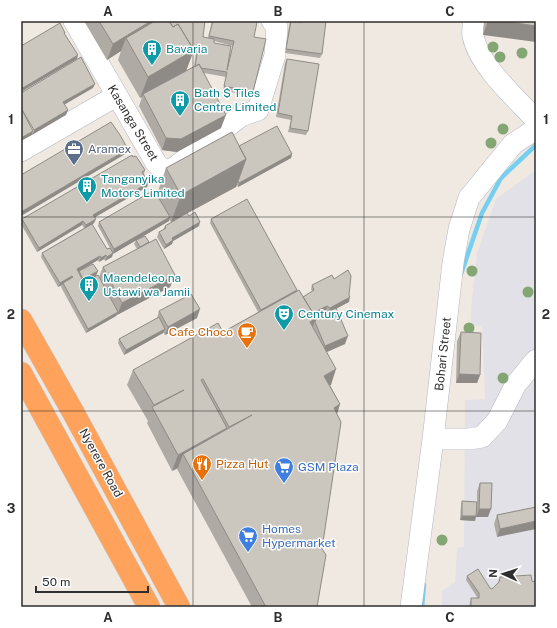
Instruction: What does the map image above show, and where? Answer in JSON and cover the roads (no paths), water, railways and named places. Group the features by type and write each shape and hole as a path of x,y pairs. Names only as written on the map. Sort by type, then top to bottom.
{"highway":[{"name":"Nyerere Road","path":"21,320 180,607"},
{"path":"21,373 150,607"}],"street":[{"name":"Kasanga Street","path":"74,21 156,163 162,169 168,171 174,168 241,116 258,110 275,55 277,27 272,21"},
{"path":"474,21 473,36 479,53 494,74 536,120"},
{"path":"21,151 116,96"},
{"name":"Bohari Street","path":"411,607 433,439 453,263 459,229 469,198 513,144 536,129"},
{"path":"433,439 469,440 482,437 497,421 516,384 536,360"}],"waterway":[{"path":"461,274 482,213 501,178 536,145"},
{"path":"422,607 424,585"}],"place":[{"name":"Bavaria","path":"152,66"},
{"name":"Bath $ Tiles Centre Limited","path":"180,117"},
{"name":"Aramex","path":"74,166"},
{"name":"Tanganyika Motors Limited","path":"87,203"},
{"name":"Maendeleo na Ustawi wa Jamii","path":"89,302"},
{"name":"Century Cinemax","path":"284,331"},
{"name":"Cafe Choco","path":"247,349"},
{"name":"Pizza Hut","path":"202,481"},
{"name":"GSM Plaza","path":"284,484"},
{"name":"Homes Hypermarket","path":"248,553"}]}
